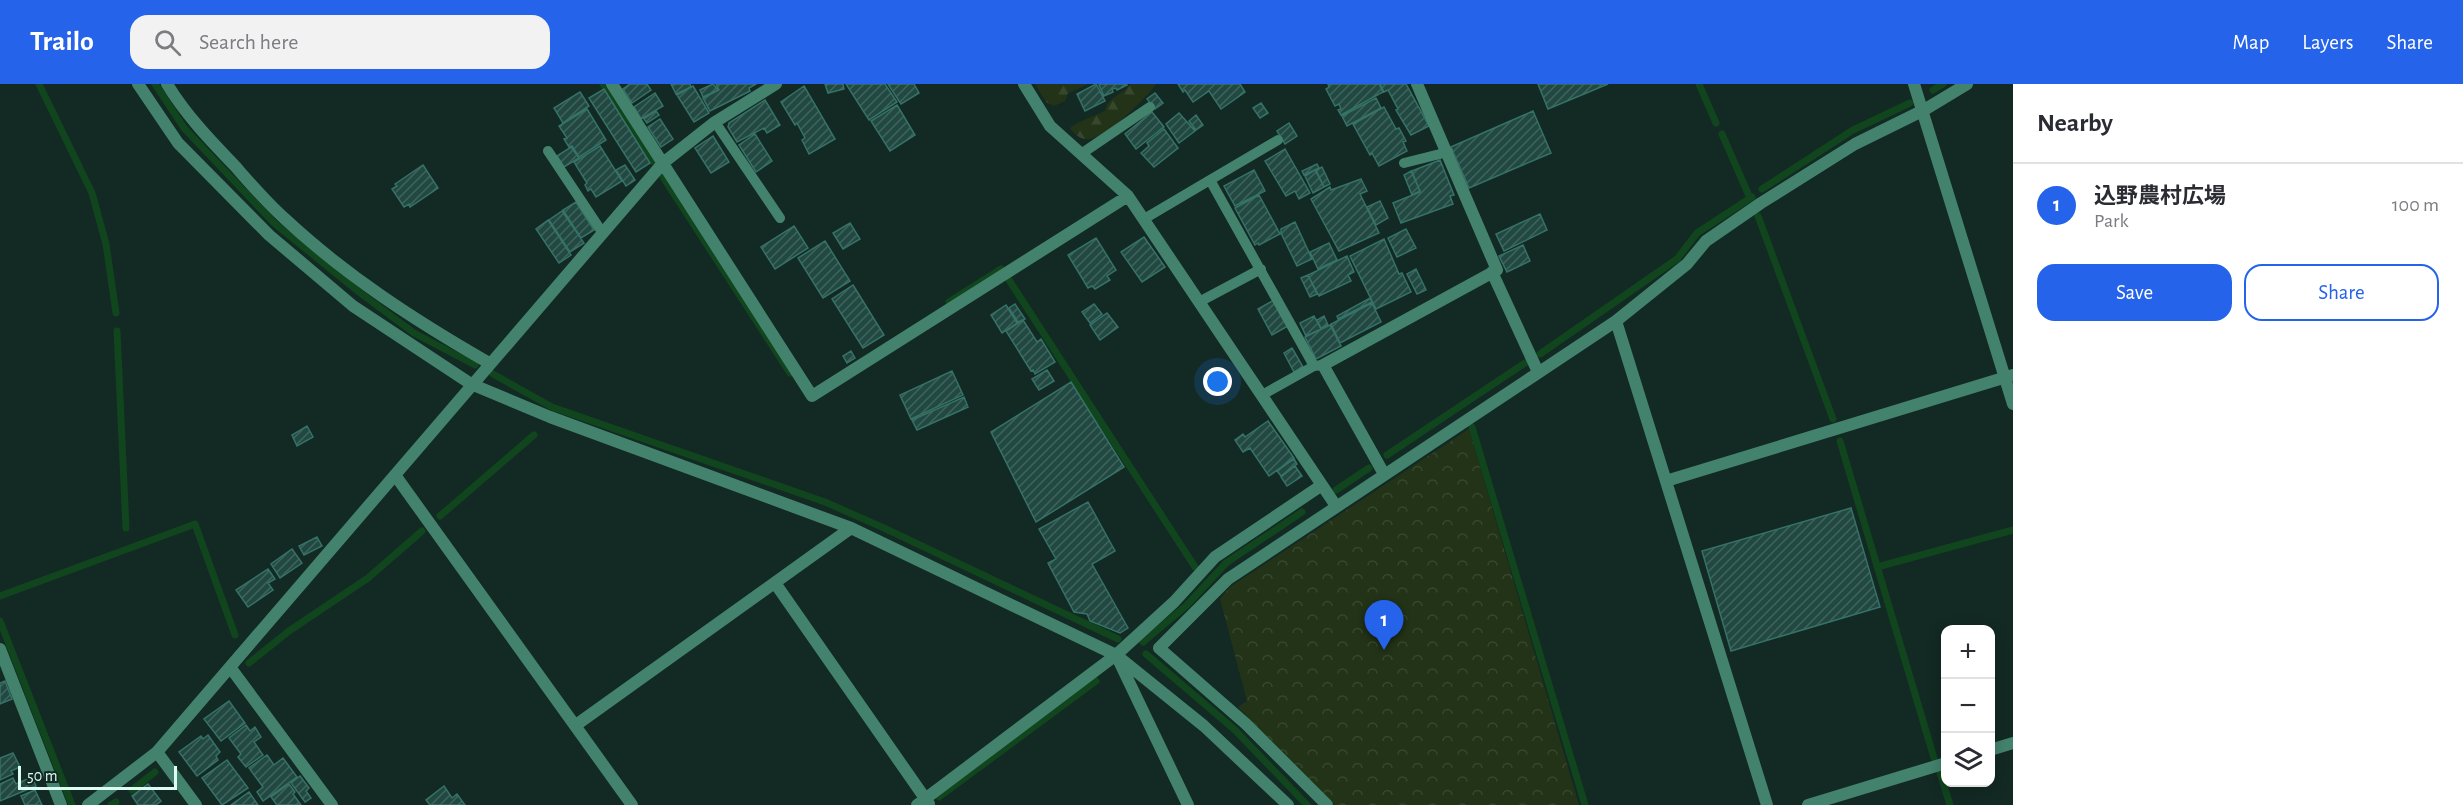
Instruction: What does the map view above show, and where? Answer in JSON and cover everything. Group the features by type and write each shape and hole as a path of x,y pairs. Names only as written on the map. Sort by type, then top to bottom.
{"street":[{"path":"138,84 178,143 269,235 353,306 471,384 550,417 851,528 1116,655 1204,726 1288,805"},
{"path":"167,84 176,99 216,146 284,218 365,285 415,321 489,363"},
{"path":"612,84 812,396 1128,196"},
{"path":"88,805 157,752 663,163 715,122 776,84"},
{"path":"1024,84 1050,126 1128,196 1336,506"},
{"path":"1384,474 1318,366 1497,270 1417,84"},
{"path":"1914,84 2009,376 2013,404"},
{"path":"1327,805 1246,724 1159,648 1228,579 1616,321 1687,264 1706,241 1761,203 1855,144 1924,110 1967,84"},
{"path":"1492,273 1538,372"},
{"path":"1616,321 1767,805"},
{"path":"1666,481 2009,376"},
{"path":"395,475 632,805"},
{"path":"775,583 924,803 1116,655 1174,602 1215,557 1322,485"},
{"path":"576,725 851,528"},
{"path":"0,649 61,805"},
{"path":"1116,655 1188,805"},
{"path":"230,667 332,805"},
{"path":"1995,748 2013,743"},
{"path":"157,752 196,805"},
{"path":"1808,805 1941,765"}],"lane":[{"path":"1081,154 1150,106"},
{"path":"715,122 780,218"},
{"path":"1144,219 1278,140"},
{"path":"548,151 602,232"},
{"path":"1404,163 1448,152"},
{"path":"1210,180 1318,366 1262,395"},
{"path":"1199,302 1261,270"}],"green space":[{"path":"1035,84 1089,84 1068,93 1065,101 1054,106 1046,102"},
{"path":"1130,84 1156,84 1126,116 1098,136 1084,139 1070,128 1105,111 1109,102"},
{"path":"1469,429 1579,805 1335,805 1238,707 1247,701 1220,599 1230,587"}],"building":[{"path":"630,84 647,84 651,90 632,103 623,89"},
{"path":"671,84 690,84 691,87 676,94"},
{"path":"713,84 718,90 703,97 700,90"},
{"path":"716,84 756,84 749,88 750,91 710,111 703,98 719,90"},
{"path":"825,84 843,84 844,89 828,93"},
{"path":"846,84 885,84 897,102 869,120"},
{"path":"888,84 914,84 919,93 901,104"},
{"path":"1096,84 1105,101 1085,111 1077,94"},
{"path":"1178,84 1240,84 1245,92 1221,109 1209,91 1193,102"},
{"path":"1328,84 1379,84 1383,92 1341,115 1338,110 1341,109 1339,104 1335,106 1326,89 1329,87"},
{"path":"1380,84 1406,84 1429,126 1411,135 1396,110 1398,109 1388,90 1384,92"},
{"path":"1538,84 1608,84 1548,109"},
{"path":"1099,85 1127,85 1117,90 1112,89 1113,92 1104,96"},
{"path":"693,86 709,113 694,122 677,95"},
{"path":"804,86 835,139 809,154 802,140 805,138 797,123 795,125 781,102"},
{"path":"604,89 650,163 636,172 589,98"},
{"path":"580,92 589,106 563,123 554,108"},
{"path":"655,93 663,106 641,119 634,107"},
{"path":"1155,93 1163,103 1155,109 1147,99"},
{"path":"1376,98 1381,108 1347,126 1342,116"},
{"path":"765,100 780,125 767,133 764,128 737,142 728,127 729,123"},
{"path":"1261,103 1268,113 1260,118 1253,108"},
{"path":"897,105 915,135 890,151 871,121"},
{"path":"1384,107 1396,129 1399,128 1406,141 1403,142 1407,151 1379,166 1372,153 1370,155 1353,124"},
{"path":"587,109 606,140 579,157 572,146 569,147 564,139 567,138 559,126"},
{"path":"656,111 659,115 647,123 644,119"},
{"path":"1533,111 1551,153 1469,188 1451,147"},
{"path":"1152,112 1164,127 1136,149 1125,134"},
{"path":"1179,113 1195,131 1179,143 1166,124"},
{"path":"1196,115 1203,125 1196,130 1189,121"},
{"path":"660,119 673,139 661,147 648,127"},
{"path":"1289,123 1297,136 1285,144 1277,131"},
{"path":"1164,129 1178,148 1154,167 1141,153 1149,146 1147,143"},
{"path":"755,134 772,161 756,172 739,145"},
{"path":"713,136 729,162 711,173 695,148"},
{"path":"600,146 622,181 596,197 591,189 588,191 585,185 587,183 574,162"},
{"path":"571,147 579,158 564,167 557,156"},
{"path":"1285,149 1310,193 1299,199 1295,191 1286,196 1265,161"},
{"path":"1440,160 1454,195 1450,196 1453,204 1401,223 1393,203 1420,192 1412,171"},
{"path":"1317,164 1319,168 1304,175 1302,171"},
{"path":"423,165 438,188 410,207 409,204 404,207 392,189 397,186 395,184"},
{"path":"625,165 635,180 626,186 616,170"},
{"path":"1322,167 1330,184 1324,187 1316,170"},
{"path":"1254,170 1265,191 1235,206 1224,186"},
{"path":"1315,170 1324,187 1313,193 1305,176"},
{"path":"1411,171 1420,191 1412,195 1404,175"},
{"path":"1361,179 1367,191 1360,194 1379,233 1339,251 1311,199 1330,187 1331,190"},
{"path":"1259,195 1280,234 1255,245 1235,208"},
{"path":"1380,201 1388,218 1376,225 1367,207"},
{"path":"576,202 594,230 581,238 563,210"},
{"path":"562,211 584,243 570,252 549,220"},
{"path":"1540,214 1547,230 1504,251 1496,234"},
{"path":"548,220 571,255 559,263 536,229"},
{"path":"1295,222 1312,259 1297,266 1281,233 1281,229"},
{"path":"850,223 860,239 843,249 833,233"},
{"path":"794,226 808,248 775,269 761,247"},
{"path":"1406,229 1416,248 1397,257 1388,238"},
{"path":"1144,237 1165,267 1142,282 1121,252"},
{"path":"1096,238 1116,270 1107,276 1110,280 1095,289 1092,286 1088,288 1068,255"},
{"path":"1384,239 1399,274 1402,273 1411,292 1376,309 1350,256"},
{"path":"825,241 850,281 823,298 798,258"},
{"path":"1329,243 1337,260 1318,269 1310,252"},
{"path":"1523,245 1530,261 1507,272 1499,256"},
{"path":"1347,256 1354,272 1348,275 1351,281 1319,296 1308,275"},
{"path":"1416,269 1426,290 1417,294 1407,274"},
{"path":"1308,275 1317,294 1310,297 1301,278"},
{"path":"853,285 884,335 863,348 832,299"},
{"path":"1370,298 1372,302 1338,319 1337,316"},
{"path":"1274,300 1288,326 1272,335 1258,309"},
{"path":"1372,303 1381,322 1340,343 1331,324"},
{"path":"1015,304 1025,319 1018,322 1009,308"},
{"path":"1094,304 1102,314 1090,323 1082,312"},
{"path":"1006,305 1017,323 1002,333 991,315"},
{"path":"1107,313 1118,327 1100,340 1090,325"},
{"path":"1314,316 1321,329 1306,336 1300,323"},
{"path":"1324,316 1328,325 1321,328 1317,320"},
{"path":"1023,320 1037,342 1041,339 1055,362 1035,374 1006,331"},
{"path":"1330,325 1341,346 1316,359 1305,337"},
{"path":"1292,348 1303,367 1294,372 1284,353"},
{"path":"851,351 855,358 847,363 843,356"},
{"path":"1047,370 1054,381 1039,390 1032,379"},
{"path":"952,371 963,395 911,419 900,395"},
{"path":"1071,382 1124,467 1036,522 991,432"},
{"path":"964,397 968,407 917,430 912,420"},
{"path":"1268,421 1294,458 1269,476 1250,448 1243,452 1235,440 1243,434 1245,437"},
{"path":"307,426 313,437 297,446 292,435"},
{"path":"1294,459 1297,464 1281,476 1277,471"},
{"path":"1295,466 1302,476 1287,486 1281,477"},
{"path":"1088,502 1115,551 1092,564 1128,628 1120,633 1090,621 1087,614 1074,612 1048,563 1056,559 1039,529"},
{"path":"1851,508 1880,607 1731,651 1702,551"},
{"path":"317,537 322,546 304,555 299,546"},
{"path":"292,549 302,563 280,578 271,564"},
{"path":"268,569 275,579 268,583 273,590 248,607 236,590"},
{"path":"5,681 12,699 0,704 0,683"},
{"path":"229,701 245,723 221,741 204,719"},
{"path":"246,725 250,731 255,727 261,737 254,742 263,755 246,767 238,757 241,754 229,738"},
{"path":"208,735 220,752 216,756 218,760 197,776 179,752 201,736 203,739"},
{"path":"13,753 20,767 11,771 13,774 0,780 0,758"},
{"path":"267,755 274,765 283,758 297,777 263,801 257,792 263,787 249,768"},
{"path":"227,760 248,788 222,805 202,778"},
{"path":"300,776 309,788 306,791 311,798 305,802 291,783"},
{"path":"32,777 36,786 0,801 0,784 13,778 16,784"},
{"path":"148,784 161,801 156,805 138,805 132,796"},
{"path":"289,784 301,805 277,805 271,797"},
{"path":"444,786 452,798 457,794 465,805 430,805 426,800"},
{"path":"35,790 42,805 25,805 21,796"},
{"path":"249,792 258,805 231,805"}],"waterway":[{"path":"39,84 92,193 106,244 116,313"},
{"path":"155,84 184,128 274,223 414,333 475,365"},
{"path":"603,84 652,161"},
{"path":"1699,84 1716,123"},
{"path":"1933,90 1943,84"},
{"path":"1762,189 1853,130 1910,103"},
{"path":"1722,134 1750,198"},
{"path":"663,177 790,373"},
{"path":"1540,354 1677,259 1697,233 1752,197"},
{"path":"1758,216 1833,419"},
{"path":"949,302 1001,269"},
{"path":"1009,280 1195,567"},
{"path":"117,331 126,528"},
{"path":"1387,455 1525,363"},
{"path":"493,374 552,407 825,502 1118,639"},
{"path":"1472,427 1585,805"},
{"path":"440,516 534,435"},
{"path":"1840,441 1934,758"},
{"path":"1336,490 1369,468"},
{"path":"1143,642 1186,606 1226,563 1302,512"},
{"path":"0,596 195,524 235,635"},
{"path":"1877,567 2013,530"},
{"path":"249,663 289,631 368,578 422,531"},
{"path":"0,621 72,805"},
{"path":"1146,654 1235,730 1307,805"},
{"path":"939,797 1096,681"},
{"path":"132,790 155,772"},
{"path":"1940,773 1950,805"},
{"path":"111,805 116,802"}],"place":[{"name":"込野農村広場","path":"1384,650"}]}
